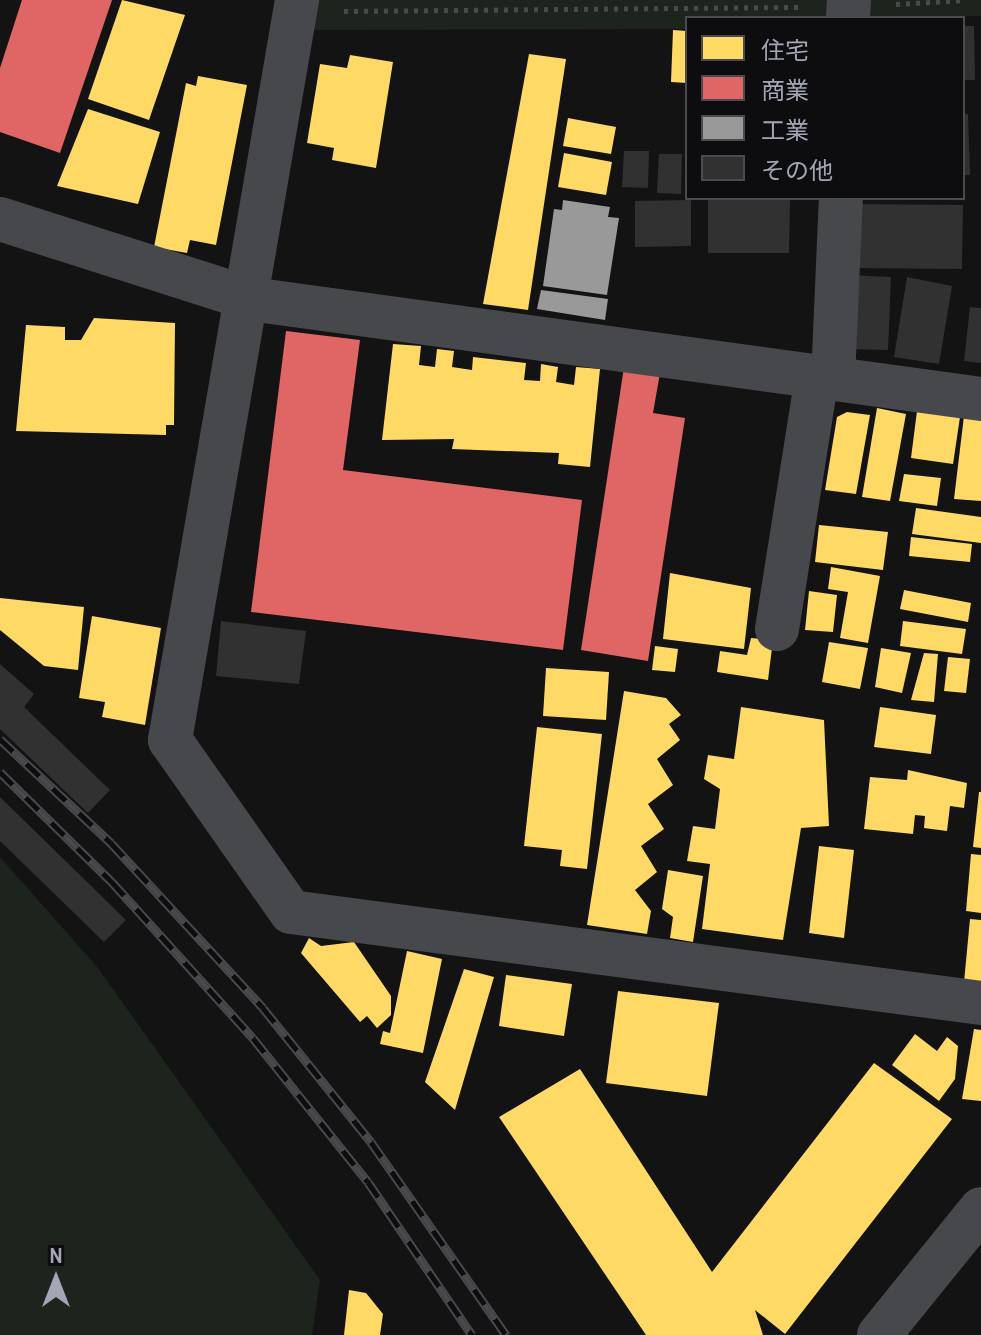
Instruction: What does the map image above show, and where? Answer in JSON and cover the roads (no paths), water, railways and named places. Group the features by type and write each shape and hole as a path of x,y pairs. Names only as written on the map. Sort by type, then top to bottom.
{"street":[{"path":"296,6 250,299 170,740 291,912 981,1003"},
{"path":"777,629 825,378 841,200"},
{"path":"0,219 250,299 981,399"},
{"path":"879,1335 981,1209"}],"railway":[{"path":"0,739 111,843 263,1008 371,1142 506,1335"},
{"path":"0,772 112,882 253,1038 368,1182 472,1335"}]}
